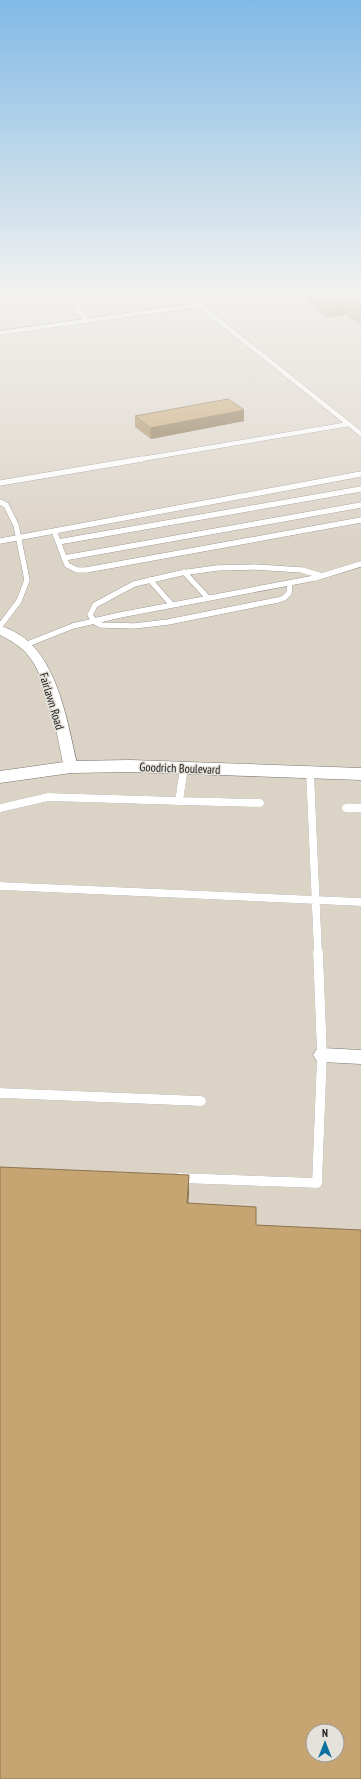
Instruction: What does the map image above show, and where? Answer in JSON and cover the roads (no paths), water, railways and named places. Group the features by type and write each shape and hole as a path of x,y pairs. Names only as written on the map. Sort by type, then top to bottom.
{"street":[{"name":"Fairlawn Road","path":"0,630 25,645 39,661 48,679 71,767"},
{"name":"Goodrich Boulevard","path":"0,777 71,767 184,768 361,774"},
{"path":"322,1055 361,1057"}],"lane":[{"path":"290,377 361,434"},
{"path":"0,483 349,424"},
{"path":"0,541 361,474"},
{"path":"58,542 361,489"},
{"path":"0,502 6,505 16,525 27,580 19,601 0,626"},
{"path":"64,558 361,505"},
{"path":"54,532 67,565 71,568 86,570 361,520"},
{"path":"25,645 73,626 93,621 290,583 322,576 361,564"},
{"path":"290,583 291,587 289,594 283,598 262,604 144,624 103,626 93,621 90,615 95,605 134,584 184,572 217,568 255,567 302,570 322,576"},
{"path":"184,572 208,598"},
{"path":"150,580 172,605"},
{"path":"179,801 184,768"},
{"path":"166,1177 317,1183 322,1055 310,772"},
{"path":"0,808 48,797 260,804"},
{"path":"346,808 361,808"},
{"path":"0,886 361,902"},
{"path":"0,1093 201,1101"}]}
